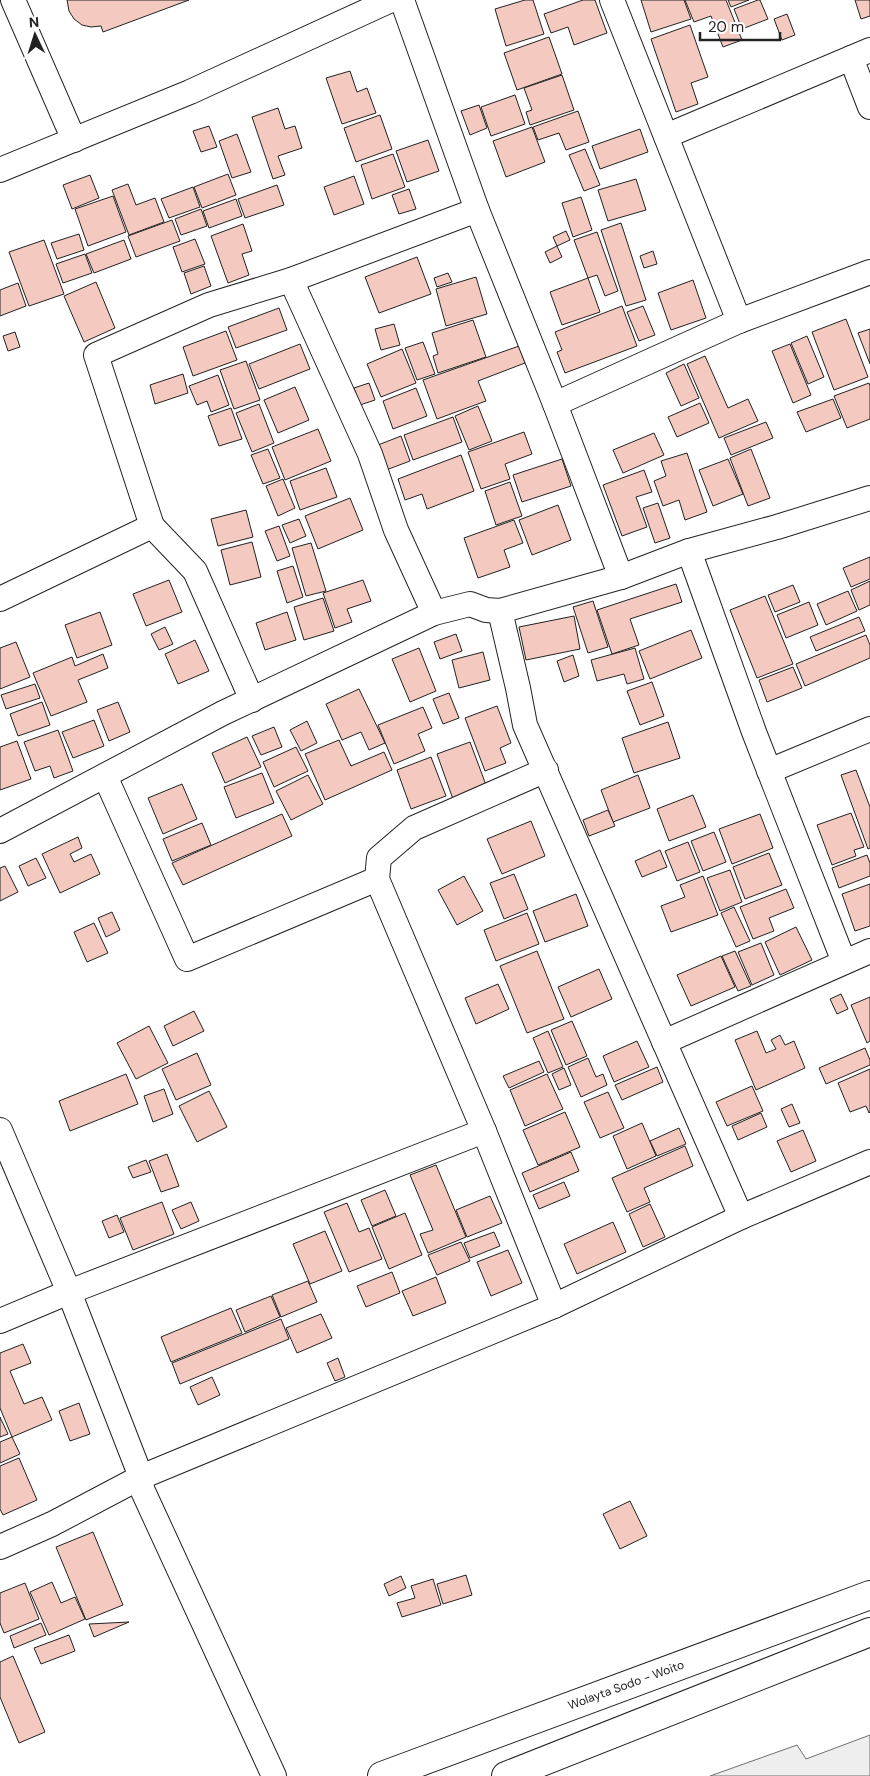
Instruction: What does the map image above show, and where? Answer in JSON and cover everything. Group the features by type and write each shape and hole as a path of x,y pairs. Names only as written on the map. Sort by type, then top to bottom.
{"highway":[{"name":"Wolayta Sodo - Woito","path":"382,1776 870,1595"},
{"path":"506,1776 870,1632"}],"street":[{"path":"13,0 74,140"},
{"path":"0,170 190,92 391,0"},
{"path":"402,0 477,210 555,404 621,577"},
{"path":"612,0 739,321"},
{"path":"666,136 860,54 870,107"},
{"path":"252,700 195,571 152,526 96,355 210,305 291,280 477,210"},
{"path":"555,404 739,321 870,272"},
{"path":"291,280 370,454 396,530 434,613"},
{"path":"0,831 252,700 434,613 470,604 486,610 500,612 621,577 689,551 870,498"},
{"path":"0,599 152,526"},
{"path":"689,551 769,771 844,962"},
{"path":"500,612 525,725 741,1217"},
{"path":"769,771 870,729"},
{"path":"546,770 414,828 379,858 377,879 484,1131 554,1306"},
{"path":"105,776 187,959 377,879"},
{"path":"664,1042 870,951"},
{"path":"0,1130 69,1292 141,1477 142,1490 274,1776"},
{"path":"0,1320 484,1131"},
{"path":"0,1546 52,1524 141,1477 554,1306 741,1217 870,1162"}],"shaded area":[{"path":"870,1735 870,1776 710,1776 797,1745 806,1759"}],"building":[{"path":"67,0 189,0 103,32 101,26 91,27 82,25 74,19 69,11"},
{"path":"525,0 533,0 544,34 506,46 495,9"},
{"path":"583,0 595,0 607,33 574,45 568,27 551,33 544,14"},
{"path":"641,0 684,0 691,19 651,32"},
{"path":"685,0 726,0 742,40 723,47 711,16 694,22"},
{"path":"728,0 749,0 731,7"},
{"path":"760,0 768,19 742,29 734,9"},
{"path":"855,0 870,0 870,16 861,19"},
{"path":"787,14 795,35 782,40 774,19"},
{"path":"690,25 708,77 691,83 698,104 676,112 651,39"},
{"path":"549,37 562,74 517,90 504,53"},
{"path":"350,71 357,92 367,88 376,113 342,124 326,78"},
{"path":"562,75 574,110 530,125 526,112 532,110 524,88"},
{"path":"515,95 525,124 491,136 481,107"},
{"path":"479,105 487,128 470,135 461,111"},
{"path":"278,108 285,129 295,126 302,148 278,156 285,175 273,179 252,117"},
{"path":"578,111 589,142 566,150 559,133 538,140 533,127"},
{"path":"380,115 392,149 356,162 344,128"},
{"path":"209,126 217,147 201,152 193,131"},
{"path":"532,127 545,162 506,177 493,141"},
{"path":"640,129 648,152 600,169 592,146"},
{"path":"237,134 251,172 232,178 219,141"},
{"path":"428,140 439,171 407,182 396,151"},
{"path":"585,149 600,185 584,191 569,155"},
{"path":"393,154 405,187 372,199 361,165"},
{"path":"228,174 236,195 202,208 194,187"},
{"path":"90,175 99,198 72,209 63,185"},
{"path":"354,176 364,204 334,215 324,187"},
{"path":"636,179 646,210 608,221 598,190"},
{"path":"128,184 136,205 155,198 164,222 129,235 112,190"},
{"path":"277,185 284,205 245,218 238,199"},
{"path":"193,187 200,207 169,218 161,199"},
{"path":"409,189 416,209 399,214 392,195"},
{"path":"113,196 126,232 88,246 75,209"},
{"path":"581,197 592,230 573,237 562,203"},
{"path":"236,199 242,216 209,228 203,211"},
{"path":"201,209 207,226 181,235 175,219"},
{"path":"172,220 180,241 136,257 128,236"},
{"path":"621,223 646,300 626,306 601,230"},
{"path":"243,224 252,251 242,254 249,275 228,283 211,236"},
{"path":"566,231 570,240 557,246 553,237"},
{"path":"597,232 618,291 605,296 597,275 588,278 574,240"},
{"path":"79,234 84,250 57,259 51,243"},
{"path":"195,239 205,264 182,272 173,247"},
{"path":"44,240 64,294 29,306 9,252"},
{"path":"124,240 131,259 94,273 86,254"},
{"path":"557,246 562,257 550,263 545,252"},
{"path":"653,251 657,264 644,268 640,256"},
{"path":"85,254 92,273 63,283 56,264"},
{"path":"417,257 431,294 379,313 365,277"},
{"path":"204,266 211,286 191,294 184,273"},
{"path":"448,273 452,282 437,287 434,278"},
{"path":"476,277 487,314 446,326 436,289"},
{"path":"588,278 600,312 562,325 550,292"},
{"path":"693,280 706,318 671,330 658,293"},
{"path":"96,282 115,328 84,342 64,296"},
{"path":"18,283 26,306 0,316 0,290"},
{"path":"622,306 637,346 565,373 557,352 562,350 555,332"},
{"path":"643,306 655,335 639,341 627,312"},
{"path":"279,308 287,330 236,348 228,327"},
{"path":"846,319 868,377 834,390 812,332"},
{"path":"473,320 486,357 438,373 433,356 438,354 432,333"},
{"path":"394,324 400,345 381,350 375,329"},
{"path":"870,329 870,364 858,333"},
{"path":"226,331 237,360 193,376 183,347"},
{"path":"15,332 20,347 8,351 3,336"},
{"path":"807,336 824,377 808,384 791,343"},
{"path":"423,342 435,374 417,380 405,348"},
{"path":"300,344 310,369 259,389 249,364"},
{"path":"790,344 811,395 793,403 772,351"},
{"path":"519,346 525,363 478,381 486,401 437,419 423,380"},
{"path":"402,349 416,383 381,397 367,364"},
{"path":"705,356 728,408 748,399 758,421 719,438 687,364"},
{"path":"246,361 260,400 234,409 220,370"},
{"path":"684,364 699,398 681,406 666,373"},
{"path":"183,374 188,393 155,404 150,385"},
{"path":"218,375 229,405 211,412 207,401 197,405 189,386"},
{"path":"369,383 375,400 360,405 354,388"},
{"path":"869,383 870,419 847,428 834,396"},
{"path":"295,387 309,420 278,433 264,400"},
{"path":"416,388 427,416 393,429 383,401"},
{"path":"833,399 841,418 806,432 797,412"},
{"path":"700,403 709,423 677,437 668,417"},
{"path":"259,404 274,443 252,452 236,413"},
{"path":"478,406 492,441 469,450 455,416"},
{"path":"231,408 242,439 219,446 208,416"},
{"path":"453,417 462,442 413,460 404,435"},
{"path":"766,422 773,438 731,455 724,438"},
{"path":"318,429 331,461 285,480 272,447"},
{"path":"524,432 532,454 505,464 510,479 481,489 468,452"},
{"path":"654,433 664,455 623,473 613,450"},
{"path":"401,436 410,461 386,470 378,445"},
{"path":"268,449 280,478 263,484 251,455"},
{"path":"751,449 770,498 748,506 730,458"},
{"path":"687,453 707,512 685,520 679,500 663,506 654,481 666,476 661,461"},
{"path":"461,455 474,491 427,509 422,494 405,500 398,479"},
{"path":"562,459 571,486 522,502 513,475"},
{"path":"728,459 743,494 713,506 699,470"},
{"path":"326,468 337,497 300,510 290,481"},
{"path":"644,470 652,492 636,497 647,527 622,536 603,485"},
{"path":"283,479 295,508 278,516 266,486"},
{"path":"510,482 522,516 496,525 485,491"},
{"path":"350,498 363,530 318,549 305,516"},
{"path":"658,503 670,538 655,543 643,508"},
{"path":"558,505 571,540 532,555 519,520"},
{"path":"246,510 253,537 218,546 211,519"},
{"path":"299,519 306,536 290,543 282,525"},
{"path":"514,520 523,543 504,550 510,567 478,578 464,538"},
{"path":"279,526 290,556 277,561 265,531"},
{"path":"252,542 261,577 230,585 221,550"},
{"path":"311,543 326,591 306,596 292,548"},
{"path":"870,557 870,579 851,587 843,568"},
{"path":"293,566 303,597 287,603 277,571"},
{"path":"169,580 182,612 146,626 133,594"},
{"path":"363,580 371,601 347,609 352,622 335,628 323,593"},
{"path":"870,581 870,605 859,610 851,590"},
{"path":"676,584 682,602 630,619 639,645 612,654 597,610"},
{"path":"793,585 800,602 775,612 768,595"},
{"path":"848,591 857,611 826,625 817,604"},
{"path":"765,596 793,664 757,678 730,610"},
{"path":"323,598 334,631 304,640 294,607"},
{"path":"593,601 608,647 588,653 573,607"},
{"path":"809,602 818,625 786,638 777,615"},
{"path":"100,612 112,645 77,658 65,625"},
{"path":"287,612 296,640 265,650 256,623"},
{"path":"574,616 580,649 526,660 519,627"},
{"path":"859,617 865,631 816,651 810,637"},
{"path":"165,627 173,644 159,650 151,634"},
{"path":"691,630 702,658 650,679 639,651"},
{"path":"456,634 462,651 440,659 434,642"},
{"path":"866,635 870,645 870,658 805,686 796,664"},
{"path":"195,640 209,671 178,684 165,654"},
{"path":"16,642 30,677 0,689 0,648"},
{"path":"419,648 436,691 410,702 392,659"},
{"path":"635,648 644,679 627,684 624,674 597,681 591,660"},
{"path":"483,652 490,680 459,688 452,660"},
{"path":"103,654 108,668 78,680 87,702 51,716 33,673 72,657 75,666"},
{"path":"573,655 579,676 564,682 557,661"},
{"path":"793,667 802,688 767,702 759,680"},
{"path":"652,682 664,716 640,725 627,691"},
{"path":"35,684 40,698 6,709 1,695"},
{"path":"359,689 385,743 369,750 361,732 342,740 326,704"},
{"path":"449,693 459,718 443,724 433,699"},
{"path":"42,702 50,725 18,736 10,714"},
{"path":"118,702 130,732 109,741 97,710"},
{"path":"497,706 511,743 500,748 506,763 485,771 465,718"},
{"path":"423,707 432,728 418,734 425,751 394,764 378,725"},
{"path":"94,720 104,746 73,758 62,732"},
{"path":"307,721 317,743 301,751 290,730"},
{"path":"668,722 680,758 634,773 622,738"},
{"path":"274,727 282,747 261,755 252,736"},
{"path":"58,730 73,771 54,778 50,766 35,771 24,742"},
{"path":"247,737 261,767 225,783 212,753"},
{"path":"339,740 351,766 384,752 392,770 325,800 305,754"},
{"path":"17,741 31,779 0,790 0,747"},
{"path":"470,742 486,785 463,793 464,798 454,802 437,754"},
{"path":"296,747 308,771 274,787 263,762"},
{"path":"431,757 446,796 411,809 397,770"},
{"path":"856,770 870,807 870,848 868,849 841,775"},
{"path":"262,773 274,803 236,818 224,787"},
{"path":"308,775 323,804 291,820 276,791"},
{"path":"638,775 650,808 613,822 601,790"},
{"path":"182,784 197,819 163,834 148,798"},
{"path":"693,795 706,827 669,841 657,809"},
{"path":"608,810 615,826 589,836 583,820"},
{"path":"851,813 864,847 854,850 856,856 832,865 817,825"},
{"path":"282,814 292,836 183,885 172,863"},
{"path":"760,814 773,848 732,864 719,829"},
{"path":"531,821 545,856 502,874 487,839"},
{"path":"202,823 211,845 172,861 163,839"},
{"path":"714,832 726,862 703,871 691,841"},
{"path":"78,837 82,848 70,854 74,862 91,854 100,874 60,893 42,854"},
{"path":"688,842 700,872 677,881 665,851"},
{"path":"660,850 667,867 642,877 635,861"},
{"path":"769,853 782,885 745,899 733,867"},
{"path":"867,855 870,863 870,876 839,888 832,868"},
{"path":"36,858 46,878 28,886 19,866"},
{"path":"5,866 18,892 0,901 0,868"},
{"path":"730,870 742,902 720,911 707,878"},
{"path":"514,874 528,909 504,919 490,883"},
{"path":"464,876 483,911 457,925 438,890"},
{"path":"703,876 718,915 671,932 661,906 685,897 680,885"},
{"path":"870,884 870,926 855,931 842,894"},
{"path":"786,889 794,908 769,918 774,931 753,939 740,907"},
{"path":"576,894 588,926 545,942 533,911"},
{"path":"734,907 750,941 736,947 721,913"},
{"path":"112,912 120,930 106,937 98,918"},
{"path":"527,913 539,944 496,961 484,930"},
{"path":"94,923 108,953 87,962 74,932"},
{"path":"796,927 812,960 780,975 765,942"},
{"path":"761,943 774,975 752,985 738,952"},
{"path":"537,951 564,1019 527,1033 500,966"},
{"path":"735,951 751,986 738,991 722,956"},
{"path":"721,956 735,987 691,1006 677,975"},
{"path":"599,969 612,999 571,1017 558,987"},
{"path":"498,984 509,1009 476,1024 465,998"},
{"path":"841,994 848,1009 837,1014 830,999"},
{"path":"870,997 870,1041 867,1043 851,1005"},
{"path":"194,1011 204,1031 173,1046 164,1026"},
{"path":"572,1021 587,1056 566,1065 551,1030"},
{"path":"149,1026 168,1063 136,1079 117,1043"},
{"path":"548,1031 563,1067 548,1073 533,1038"},
{"path":"757,1031 766,1053 776,1049 771,1040 780,1035 785,1045 794,1041 805,1068 756,1090 735,1040"},
{"path":"637,1041 649,1067 614,1082 603,1056"},
{"path":"865,1048 870,1065 826,1084 819,1068"},
{"path":"197,1053 211,1085 176,1100 162,1069"},
{"path":"588,1058 596,1077 603,1074 607,1085 581,1097 568,1067"},
{"path":"539,1061 544,1072 509,1088 503,1076"},
{"path":"657,1067 663,1082 622,1100 615,1085"},
{"path":"564,1068 571,1085 559,1090 552,1074"},
{"path":"870,1069 870,1112 866,1106 850,1112 838,1083"},
{"path":"126,1074 138,1104 70,1131 59,1101"},
{"path":"547,1074 563,1109 525,1126 510,1090"},
{"path":"752,1086 763,1111 727,1126 716,1102"},
{"path":"164,1089 173,1114 153,1122 144,1096"},
{"path":"209,1091 227,1127 197,1142 179,1106"},
{"path":"608,1092 624,1128 600,1138 584,1102"},
{"path":"792,1104 800,1123 789,1127 781,1109"},
{"path":"565,1112 580,1147 538,1165 523,1130"},
{"path":"761,1113 767,1127 738,1140 732,1126"},
{"path":"642,1123 656,1156 627,1169 613,1136"},
{"path":"679,1128 686,1144 657,1156 650,1141"},
{"path":"803,1130 816,1161 791,1172 777,1141"},
{"path":"685,1146 693,1166 644,1188 650,1202 627,1212 612,1178"},
{"path":"571,1152 579,1171 530,1192 522,1173"},
{"path":"167,1154 179,1186 161,1192 149,1161"},
{"path":"146,1160 151,1172 133,1178 128,1167"},
{"path":"436,1165 466,1237 428,1253 420,1234 433,1230 410,1175"},
{"path":"564,1182 570,1196 539,1209 533,1195"},
{"path":"385,1190 396,1216 372,1226 361,1200"},
{"path":"490,1196 502,1223 467,1237 456,1210"},
{"path":"162,1202 174,1234 133,1250 120,1218"},
{"path":"191,1202 199,1221 181,1229 172,1210"},
{"path":"347,1203 359,1232 369,1228 382,1259 349,1272 324,1212"},
{"path":"650,1204 665,1237 643,1247 629,1214"},
{"path":"405,1213 422,1255 389,1269 372,1227"},
{"path":"117,1215 124,1232 109,1238 102,1221"},
{"path":"613,1222 626,1252 577,1274 564,1244"},
{"path":"325,1231 342,1271 310,1284 293,1244"},
{"path":"494,1232 500,1246 470,1258 464,1243"},
{"path":"461,1242 470,1261 437,1275 428,1255"},
{"path":"508,1250 522,1283 491,1296 477,1262"},
{"path":"392,1272 400,1293 366,1307 357,1286"},
{"path":"436,1277 446,1303 413,1316 402,1291"},
{"path":"308,1281 317,1302 281,1317 272,1295"},
{"path":"271,1296 280,1317 245,1332 236,1310"},
{"path":"231,1308 242,1333 171,1362 161,1337"},
{"path":"321,1314 332,1338 297,1353 286,1328"},
{"path":"281,1319 289,1339 180,1384 172,1363"},
{"path":"23,1344 31,1363 10,1371 24,1404 42,1397 52,1420 12,1437 0,1408 0,1353"},
{"path":"338,1358 345,1377 335,1381 327,1363"},
{"path":"212,1377 220,1395 198,1405 190,1387"},
{"path":"79,1403 90,1434 70,1441 59,1411"},
{"path":"0,1417 8,1434 0,1437"},
{"path":"12,1437 20,1454 0,1463 0,1442"},
{"path":"19,1458 37,1500 3,1515 0,1509 0,1466"},
{"path":"630,1501 647,1536 620,1549 603,1514"},
{"path":"93,1532 123,1605 86,1620 56,1547"},
{"path":"466,1575 472,1595 443,1604 437,1584"},
{"path":"401,1576 406,1588 389,1596 384,1584"},
{"path":"433,1579 441,1605 402,1617 397,1603 415,1598 411,1586"},
{"path":"52,1582 61,1603 75,1597 85,1619 49,1635 30,1592"},
{"path":"25,1583 39,1619 4,1633 0,1623 0,1593"},
{"path":"129,1622 94,1637 89,1624"},
{"path":"41,1623 46,1635 14,1648 10,1636"},
{"path":"69,1635 75,1651 41,1664 34,1648"},
{"path":"13,1656 45,1732 19,1743 0,1697 0,1662"}]}
